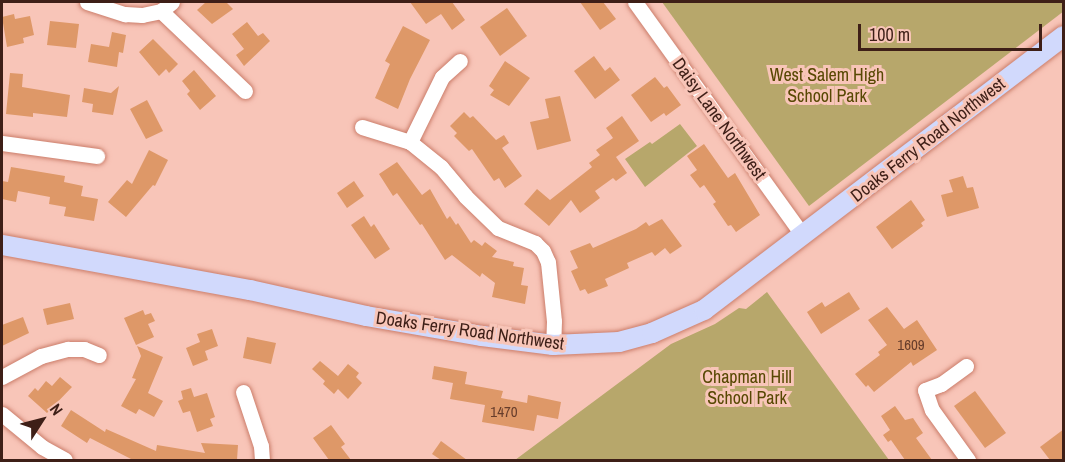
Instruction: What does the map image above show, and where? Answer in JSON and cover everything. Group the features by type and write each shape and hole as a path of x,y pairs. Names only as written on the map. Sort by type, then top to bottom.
{"main road":[{"name":"Doaks Ferry Road Northwest","path":"2,244 250,290 366,316 553,345 618,342 682,322 704,310 1064,36"}],"street":[{"path":"87,2 125,14 142,15 167,6 245,91"},
{"name":"Daisy Lane Northwest","path":"635,2 803,236"},
{"path":"410,142 442,77 460,61"},
{"path":"362,127 410,142 441,166 465,196 498,228 535,243 543,251 548,262 554,321 553,345"},
{"path":"2,143 97,156"},
{"path":"2,377 40,356 68,349 84,349 99,355"},
{"path":"966,366 941,384 925,390 932,410 968,460"},
{"path":"243,392 261,446 262,460"},
{"path":"2,414 42,447 64,460"}],"green space":[{"name":"West Salem High School Park","path":"662,2 1063,2 1064,11 809,206"},
{"path":"680,124 697,146 645,187 625,159 650,142 652,144"},
{"name":"Chapman Hill School Park","path":"767,292 889,460 515,460 671,344 715,324 739,308 746,309"}],"building":[{"path":"206,2 226,2 233,9 212,24 197,10"},
{"path":"410,2 452,2 465,20 452,30 441,14 426,24"},
{"path":"580,2 603,2 616,19 600,30"},
{"path":"507,8 527,36 500,56 480,27"},
{"path":"14,14 15,19 30,16 34,35 23,38 24,43 7,47 2,17"},
{"path":"50,21 79,24 76,48 47,45"},
{"path":"247,22 258,36 263,33 270,41 244,66 236,55 244,49 232,34"},
{"path":"403,26 430,40 398,109 375,98 390,64 385,61"},
{"path":"112,32 126,35 123,53 119,52 117,67 88,62 91,44 109,47"},
{"path":"153,39 178,64 169,73 166,69 159,76 139,52"},
{"path":"594,56 605,71 610,67 620,80 595,99 574,71"},
{"path":"505,61 530,78 509,106 490,95 494,90 489,86"},
{"path":"194,70 216,96 200,110 187,94 190,91 182,81"},
{"path":"10,73 23,74 22,87 70,95 67,117 33,113 33,117 6,114"},
{"path":"655,77 664,88 667,86 681,105 666,116 664,113 651,122 631,95"},
{"path":"119,86 113,115 92,112 93,104 82,102 84,88 111,93"},
{"path":"560,96 571,141 537,150 530,122 549,118 545,99"},
{"path":"147,100 163,131 146,139 130,109"},
{"path":"464,112 470,118 473,116 496,140 504,135 509,143 502,148 522,176 505,188 499,178 494,181 472,149 469,151 454,136 457,133 450,126"},
{"path":"622,116 639,141 616,157 627,173 616,181 613,178 595,191 600,198 580,213 571,200 549,226 524,204 537,189 550,200 592,167 589,163 600,155 596,150 613,138 606,128"},
{"path":"704,144 728,178 735,173 760,215 736,232 731,225 728,226 713,204 716,202 704,185 700,188 690,175 697,170 687,156"},
{"path":"149,150 168,160 155,186 153,185 126,217 108,202 127,180 132,184"},
{"path":"397,162 422,195 430,189 447,219 450,216 456,225 458,223 471,243 474,240 482,246 485,242 497,251 492,257 514,262 513,266 524,268 521,285 528,286 525,304 492,297 495,283 482,273 480,277 452,255 445,260 422,224 420,225 397,193 393,196 379,174"},
{"path":"11,167 65,176 64,182 83,186 81,196 98,199 94,221 64,216 66,207 49,204 50,197 18,191 16,202 2,199 2,181 8,182"},
{"path":"963,176 967,188 973,187 979,208 947,217 941,195 953,192 949,180"},
{"path":"354,181 364,196 347,208 337,193"},
{"path":"911,200 925,220 921,223 923,226 892,249 876,227"},
{"path":"364,216 371,227 374,224 390,249 375,259 351,225"},
{"path":"662,219 682,246 670,254 665,248 655,256 652,252 627,263 629,268 605,279 608,286 588,294 585,289 580,291 571,271 578,268 570,251 590,243 593,248 636,229 646,222 649,226"},
{"path":"849,292 860,309 821,334 807,312 822,302 825,307"},
{"path":"70,303 74,319 47,325 43,309"},
{"path":"887,307 904,329 917,320 937,350 913,366 911,362 874,392 868,385 866,387 855,374 880,355 878,352 887,345 868,320"},
{"path":"143,310 145,315 151,313 155,321 148,324 154,337 136,345 124,318"},
{"path":"23,317 29,333 2,346 2,325"},
{"path":"212,329 218,346 205,351 208,360 193,366 186,348 200,342 197,334"},
{"path":"247,337 276,343 271,364 243,358"},
{"path":"137,346 163,357 148,393 163,401 154,417 139,409 136,414 121,406 136,379 132,378 141,356"},
{"path":"320,361 338,376 348,364 359,373 356,377 362,383 348,399 338,389 334,394 323,384 325,381 312,369"},
{"path":"434,366 467,372 465,384 503,391 501,398 527,403 528,395 561,402 558,419 537,415 534,431 482,422 485,405 450,399 453,383 432,379"},
{"path":"60,377 72,387 47,413 28,396 35,388 38,391 46,381 52,386"},
{"path":"191,388 194,397 207,393 215,417 210,419 213,426 197,432 190,411 183,413 178,401 183,399 181,391"},
{"path":"975,391 1006,433 985,448 954,406"},
{"path":"895,406 905,420 913,418 923,433 916,438 932,460 905,460 891,440 888,442 883,435 890,430 881,416"},
{"path":"71,410 105,432 106,429 156,451 157,445 205,453 201,443 238,445 237,460 133,460 90,438 87,443 61,426"},
{"path":"331,425 345,444 341,447 351,460 329,460 313,438"},
{"path":"1064,429 1064,460 1050,460 1040,447"},
{"path":"441,441 467,460 441,460 432,454"}]}
